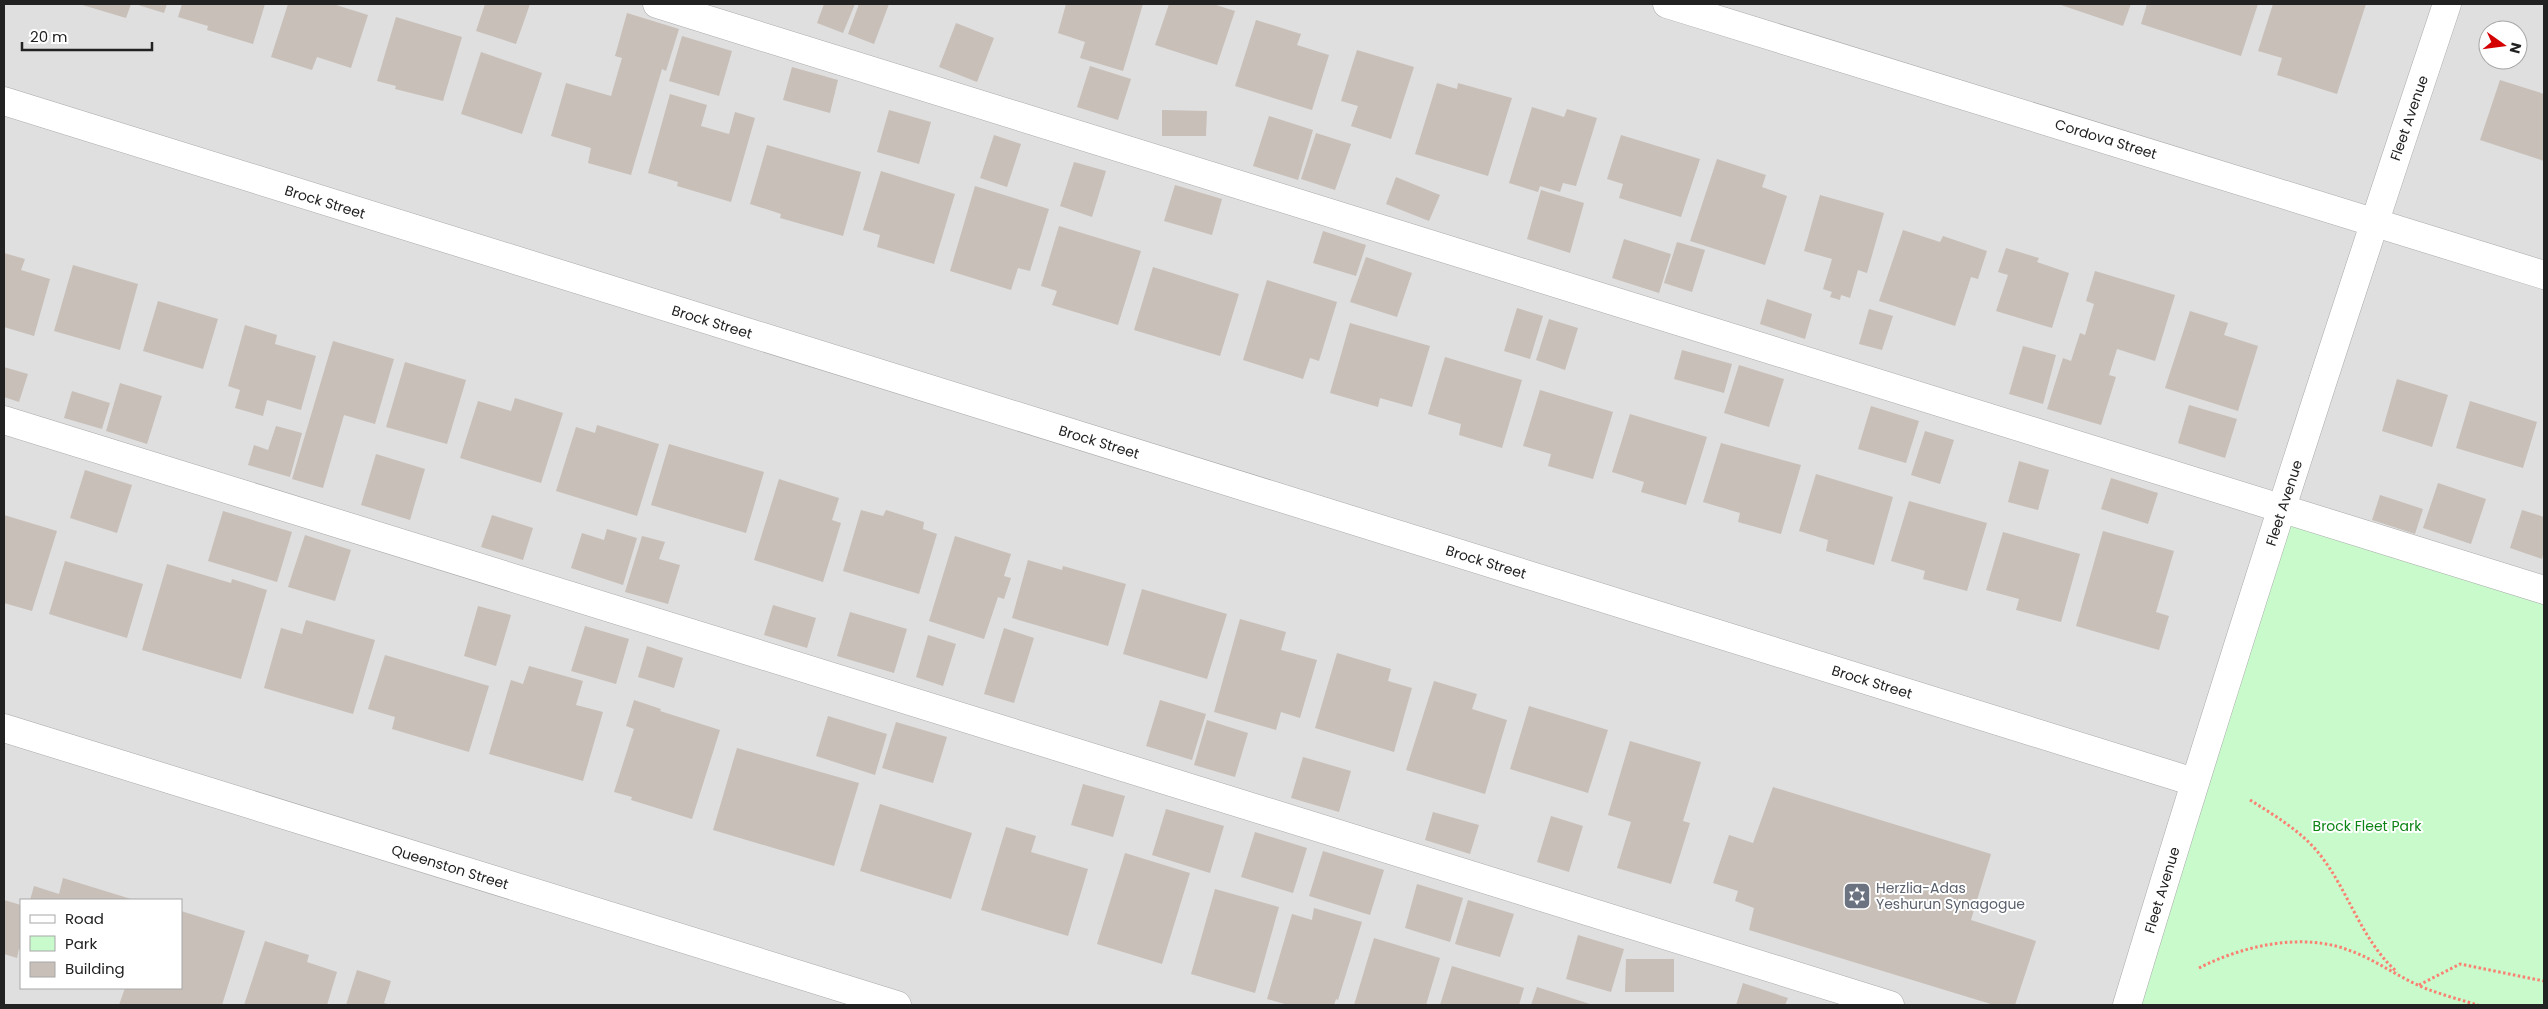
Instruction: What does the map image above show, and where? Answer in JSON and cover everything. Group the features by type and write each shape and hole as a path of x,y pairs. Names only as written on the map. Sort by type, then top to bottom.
{"street":[{"path":"657,4 2544,590"},
{"name":"Cordova Street","path":"1667,4 2544,275"},
{"name":"Fleet Avenue","path":"2127,1005 2194,782 2374,222 2447,4"},
{"name":"Brock Street","path":"4,101 2194,782"},
{"path":"4,420 1890,1005"},
{"name":"Queenston Street","path":"4,728 897,1005"}],"path":[{"path":"2250,800 2300,835 2317,852 2373,944 2388,964 2402,976"},
{"path":"2200,968 2231,954 2282,943 2311,941 2351,951 2418,985 2478,1005"},
{"path":"2418,985 2460,964 2544,981"}],"shaded area":[{"path":"4,4 2544,4 2544,590 2127,1005 4,1005"}],"green space":[{"name":"Brock Fleet Park","path":"2282,509 2544,590 2544,1005 2127,1005"}],"building":[{"path":"79,4 131,4 126,18"},
{"path":"135,4 167,4 164,13"},
{"path":"182,4 265,4 253,44 207,30 208,26 178,17"},
{"path":"288,4 333,4 368,15 351,68 317,57 312,70 271,57"},
{"path":"485,4 530,4 516,44 476,31"},
{"path":"824,4 855,4 843,33 817,23"},
{"path":"859,4 889,4 874,44 848,34"},
{"path":"1066,4 1143,4 1123,71 1080,58 1085,42 1058,33"},
{"path":"1169,4 1213,4 1235,11 1217,65 1155,45"},
{"path":"2058,4 2131,4 2123,26"},
{"path":"2147,4 2258,4 2241,56 2141,24"},
{"path":"2273,4 2366,4 2337,94 2277,75 2282,58 2258,51"},
{"path":"627,13 679,29 666,71 662,69 631,175 588,163 591,148 551,136 566,83 611,96 622,58 615,56"},
{"path":"396,17 462,37 443,101 395,89 396,86 377,81"},
{"path":"1256,20 1301,34 1297,45 1329,55 1312,110 1235,86"},
{"path":"956,23 994,38 977,82 939,67"},
{"path":"682,36 732,51 719,96 669,81"},
{"path":"1357,50 1414,67 1391,139 1351,126 1358,106 1341,101"},
{"path":"481,52 542,73 522,134 461,114"},
{"path":"1090,66 1131,79 1118,120 1077,107"},
{"path":"792,67 838,80 830,113 783,100"},
{"path":"2500,80 2544,94 2544,161 2480,140"},
{"path":"1437,83 1457,89 1458,83 1512,98 1488,176 1415,154"},
{"path":"670,94 707,105 701,126 729,134 735,112 755,118 731,202 677,186 678,182 648,173"},
{"path":"1532,107 1564,117 1567,109 1597,118 1576,186 1563,183 1560,192 1540,186 1538,192 1509,183"},
{"path":"889,110 931,122 919,164 877,152"},
{"path":"1162,110 1207,111 1206,136 1162,136"},
{"path":"1269,116 1313,130 1298,180 1253,166"},
{"path":"1316,133 1351,144 1335,190 1301,179"},
{"path":"994,135 1021,144 1007,187 980,178"},
{"path":"1621,135 1700,159 1681,217 1619,198 1623,184 1607,179"},
{"path":"767,145 861,172 843,236 780,218 781,214 750,204"},
{"path":"1717,159 1766,175 1762,187 1787,196 1765,265 1690,241"},
{"path":"1074,162 1106,171 1092,217 1060,206"},
{"path":"881,171 955,194 934,264 877,247 880,235 863,230"},
{"path":"1396,177 1440,195 1429,221 1386,204"},
{"path":"1175,185 1222,199 1212,235 1164,221"},
{"path":"975,186 1049,209 1030,271 1018,268 1011,290 950,271"},
{"path":"1541,190 1584,203 1570,253 1527,239"},
{"path":"1820,195 1884,213 1867,273 1858,270 1850,298 1841,295 1840,300 1830,297 1832,292 1823,289 1832,259 1804,251"},
{"path":"1059,226 1141,251 1118,325 1052,305 1057,291 1041,286"},
{"path":"1903,230 1940,242 1943,236 1987,251 1978,279 1971,277 1955,326 1879,301"},
{"path":"1323,231 1366,245 1356,276 1313,263"},
{"path":"1624,239 1671,254 1659,293 1612,278"},
{"path":"1677,242 1705,250 1692,292 1664,283"},
{"path":"2006,248 2039,258 2037,262 2069,273 2052,328 1996,311 2008,275 1998,272"},
{"path":"4,253 25,259 21,270 50,279 34,336 4,327"},
{"path":"1366,257 1412,273 1397,317 1350,302"},
{"path":"73,265 138,284 120,350 54,331"},
{"path":"1153,267 1239,294 1220,356 1134,330"},
{"path":"2095,271 2175,295 2155,361 2117,349 2109,375 2116,377 2101,425 2047,409 2063,358 2071,361 2080,333 2085,335 2094,304 2086,301"},
{"path":"1267,280 1337,302 1319,361 1310,358 1303,379 1243,360"},
{"path":"1767,299 1812,314 1805,339 1760,324"},
{"path":"158,301 218,319 203,369 143,351"},
{"path":"1517,308 1543,316 1530,359 1504,351"},
{"path":"1869,309 1893,316 1882,350 1859,344"},
{"path":"2190,311 2228,323 2224,335 2258,346 2238,411 2165,388"},
{"path":"1549,319 1578,328 1565,370 1536,360"},
{"path":"1350,323 1430,346 1412,407 1380,398 1378,407 1330,393"},
{"path":"245,325 277,335 275,344 316,356 301,410 267,400 263,416 235,408 240,390 228,386"},
{"path":"333,341 394,359 375,424 344,415 323,488 292,479"},
{"path":"2023,346 2056,355 2043,404 2009,394"},
{"path":"1682,350 1732,364 1724,393 1674,379"},
{"path":"1445,357 1522,380 1502,448 1459,435 1461,424 1428,414"},
{"path":"405,362 466,380 447,444 386,427"},
{"path":"1739,365 1784,379 1769,427 1724,413"},
{"path":"4,367 28,374 19,402 4,397"},
{"path":"2397,379 2448,395 2432,447 2382,431"},
{"path":"120,383 162,396 147,444 106,431"},
{"path":"1540,390 1613,412 1593,479 1548,466 1551,454 1523,446"},
{"path":"72,391 110,403 102,429 64,418"},
{"path":"515,398 563,413 541,483 460,458 478,401 511,411"},
{"path":"2470,401 2537,422 2523,468 2456,448"},
{"path":"2189,405 2237,419 2225,458 2178,443"},
{"path":"1871,406 1919,421 1906,463 1858,449"},
{"path":"1630,414 1707,437 1686,505 1641,492 1644,482 1612,472"},
{"path":"597,425 659,444 637,516 556,491 576,427 595,433"},
{"path":"276,426 302,433 290,477 248,465 254,445 268,450"},
{"path":"1925,431 1954,440 1940,484 1911,475"},
{"path":"1721,443 1801,465 1781,534 1738,522 1740,513 1703,502"},
{"path":"669,444 764,472 746,533 651,505"},
{"path":"376,454 425,469 410,520 361,505"},
{"path":"2019,461 2049,470 2038,510 2008,502"},
{"path":"85,470 132,485 117,533 70,518"},
{"path":"1816,474 1893,497 1874,565 1826,551 1828,540 1799,531"},
{"path":"2111,478 2158,493 2148,524 2101,509"},
{"path":"779,479 839,498 832,520 841,523 823,582 754,560"},
{"path":"2438,483 2486,499 2471,544 2423,528"},
{"path":"2380,495 2423,509 2415,534 2372,520"},
{"path":"1909,501 1987,523 1967,591 1923,579 1925,571 1891,561"},
{"path":"861,510 883,516 886,510 924,522 923,529 937,534 919,594 843,571"},
{"path":"2522,510 2544,517 2544,551 2542,559 2510,548"},
{"path":"223,511 292,532 277,582 208,561"},
{"path":"4,515 57,531 32,611 4,603"},
{"path":"492,515 533,528 523,560 481,547"},
{"path":"607,529 637,538 623,585 571,568 582,533 604,540"},
{"path":"2103,531 2174,551 2156,612 2169,616 2159,650 2076,626"},
{"path":"2003,532 2080,554 2061,622 2016,610 2019,599 1986,590"},
{"path":"305,535 351,550 335,601 288,587"},
{"path":"642,536 665,542 659,559 680,565 668,604 625,592"},
{"path":"955,536 1011,554 1004,576 1011,578 1004,599 998,597 984,639 929,621"},
{"path":"1028,560 1062,570 1063,566 1126,584 1108,646 1012,618"},
{"path":"65,561 143,584 127,638 49,614"},
{"path":"167,564 231,583 232,579 267,590 241,679 142,650"},
{"path":"1142,589 1227,614 1207,679 1123,654"},
{"path":"773,605 816,618 807,648 764,635"},
{"path":"478,606 511,615 496,666 464,656"},
{"path":"850,612 907,629 894,673 837,656"},
{"path":"1240,619 1286,632 1281,650 1317,660 1300,718 1281,712 1276,730 1214,712"},
{"path":"306,620 375,640 353,714 264,688 281,628 302,634"},
{"path":"585,626 629,639 616,684 571,671"},
{"path":"1004,628 1034,638 1014,703 984,694"},
{"path":"928,635 956,644 943,686 916,677"},
{"path":"647,646 683,658 674,688 638,677"},
{"path":"1337,653 1391,669 1388,681 1412,688 1394,752 1315,728"},
{"path":"385,655 489,686 469,752 392,729 395,717 368,709"},
{"path":"529,666 583,681 576,705 603,712 583,781 489,754 511,680 523,684"},
{"path":"1434,681 1477,694 1472,709 1507,720 1485,794 1406,770"},
{"path":"634,700 661,709 660,711 720,730 692,819 631,800 632,797 614,792 634,729 626,726"},
{"path":"1160,700 1206,714 1192,760 1146,746"},
{"path":"1529,706 1608,730 1588,793 1510,769"},
{"path":"828,716 887,734 875,775 816,756"},
{"path":"1207,720 1248,733 1235,777 1194,765"},
{"path":"896,722 947,737 933,783 882,768"},
{"path":"1630,741 1701,762 1683,821 1690,823 1671,884 1617,868 1631,822 1608,815"},
{"path":"737,748 859,783 834,866 713,830"},
{"path":"1303,757 1351,771 1339,812 1291,798"},
{"path":"1083,784 1125,796 1113,837 1071,825"},
{"name":"Herzlia-Adas Yeshurun Synagogue","path":"1773,787 1991,854 1971,920 2036,941 2015,1005 1994,1005 1749,930 1754,908 1735,901 1738,891 1713,883 1729,835 1753,843"},
{"path":"880,804 972,833 951,899 860,871"},
{"path":"1166,809 1224,826 1210,873 1152,855"},
{"path":"1433,812 1479,825 1470,854 1425,840"},
{"path":"1551,816 1583,826 1569,872 1537,862"},
{"path":"1006,827 1036,836 1031,852 1088,869 1068,936 981,910"},
{"path":"1255,832 1307,848 1293,893 1241,877"},
{"path":"1323,851 1384,870 1370,915 1309,896"},
{"path":"1125,853 1190,873 1162,964 1097,944"},
{"path":"63,878 131,899 30,899 34,886 59,894"},
{"path":"1417,884 1463,898 1450,942 1405,928"},
{"path":"1215,889 1279,907 1255,993 1191,974"},
{"path":"4,900 20,905 20,949 17,958 4,954"},
{"path":"1468,900 1514,914 1500,957 1455,944"},
{"path":"1314,908 1362,922 1338,1000 1336,999 1334,1005 1288,1005 1267,999 1292,914 1312,920"},
{"path":"182,911 245,931 222,1005 119,1005 125,989 182,989"},
{"path":"1578,935 1624,949 1611,992 1566,979"},
{"path":"1374,938 1440,958 1426,1005 1354,1005"},
{"path":"265,941 309,955 307,962 337,972 327,1005 244,1005"},
{"path":"1626,959 1674,959 1674,992 1625,992"},
{"path":"1452,966 1524,988 1519,1005 1440,1005"},
{"path":"357,970 391,981 384,1003 391,1005 346,1005"},
{"path":"1743,983 1788,998 1785,1005 1736,1005"},
{"path":"1537,987 1593,1005 1531,1005"}],"place":[{"name":"Herzlia-Adas Yeshurun Synagogue","path":"1857,896"}]}
